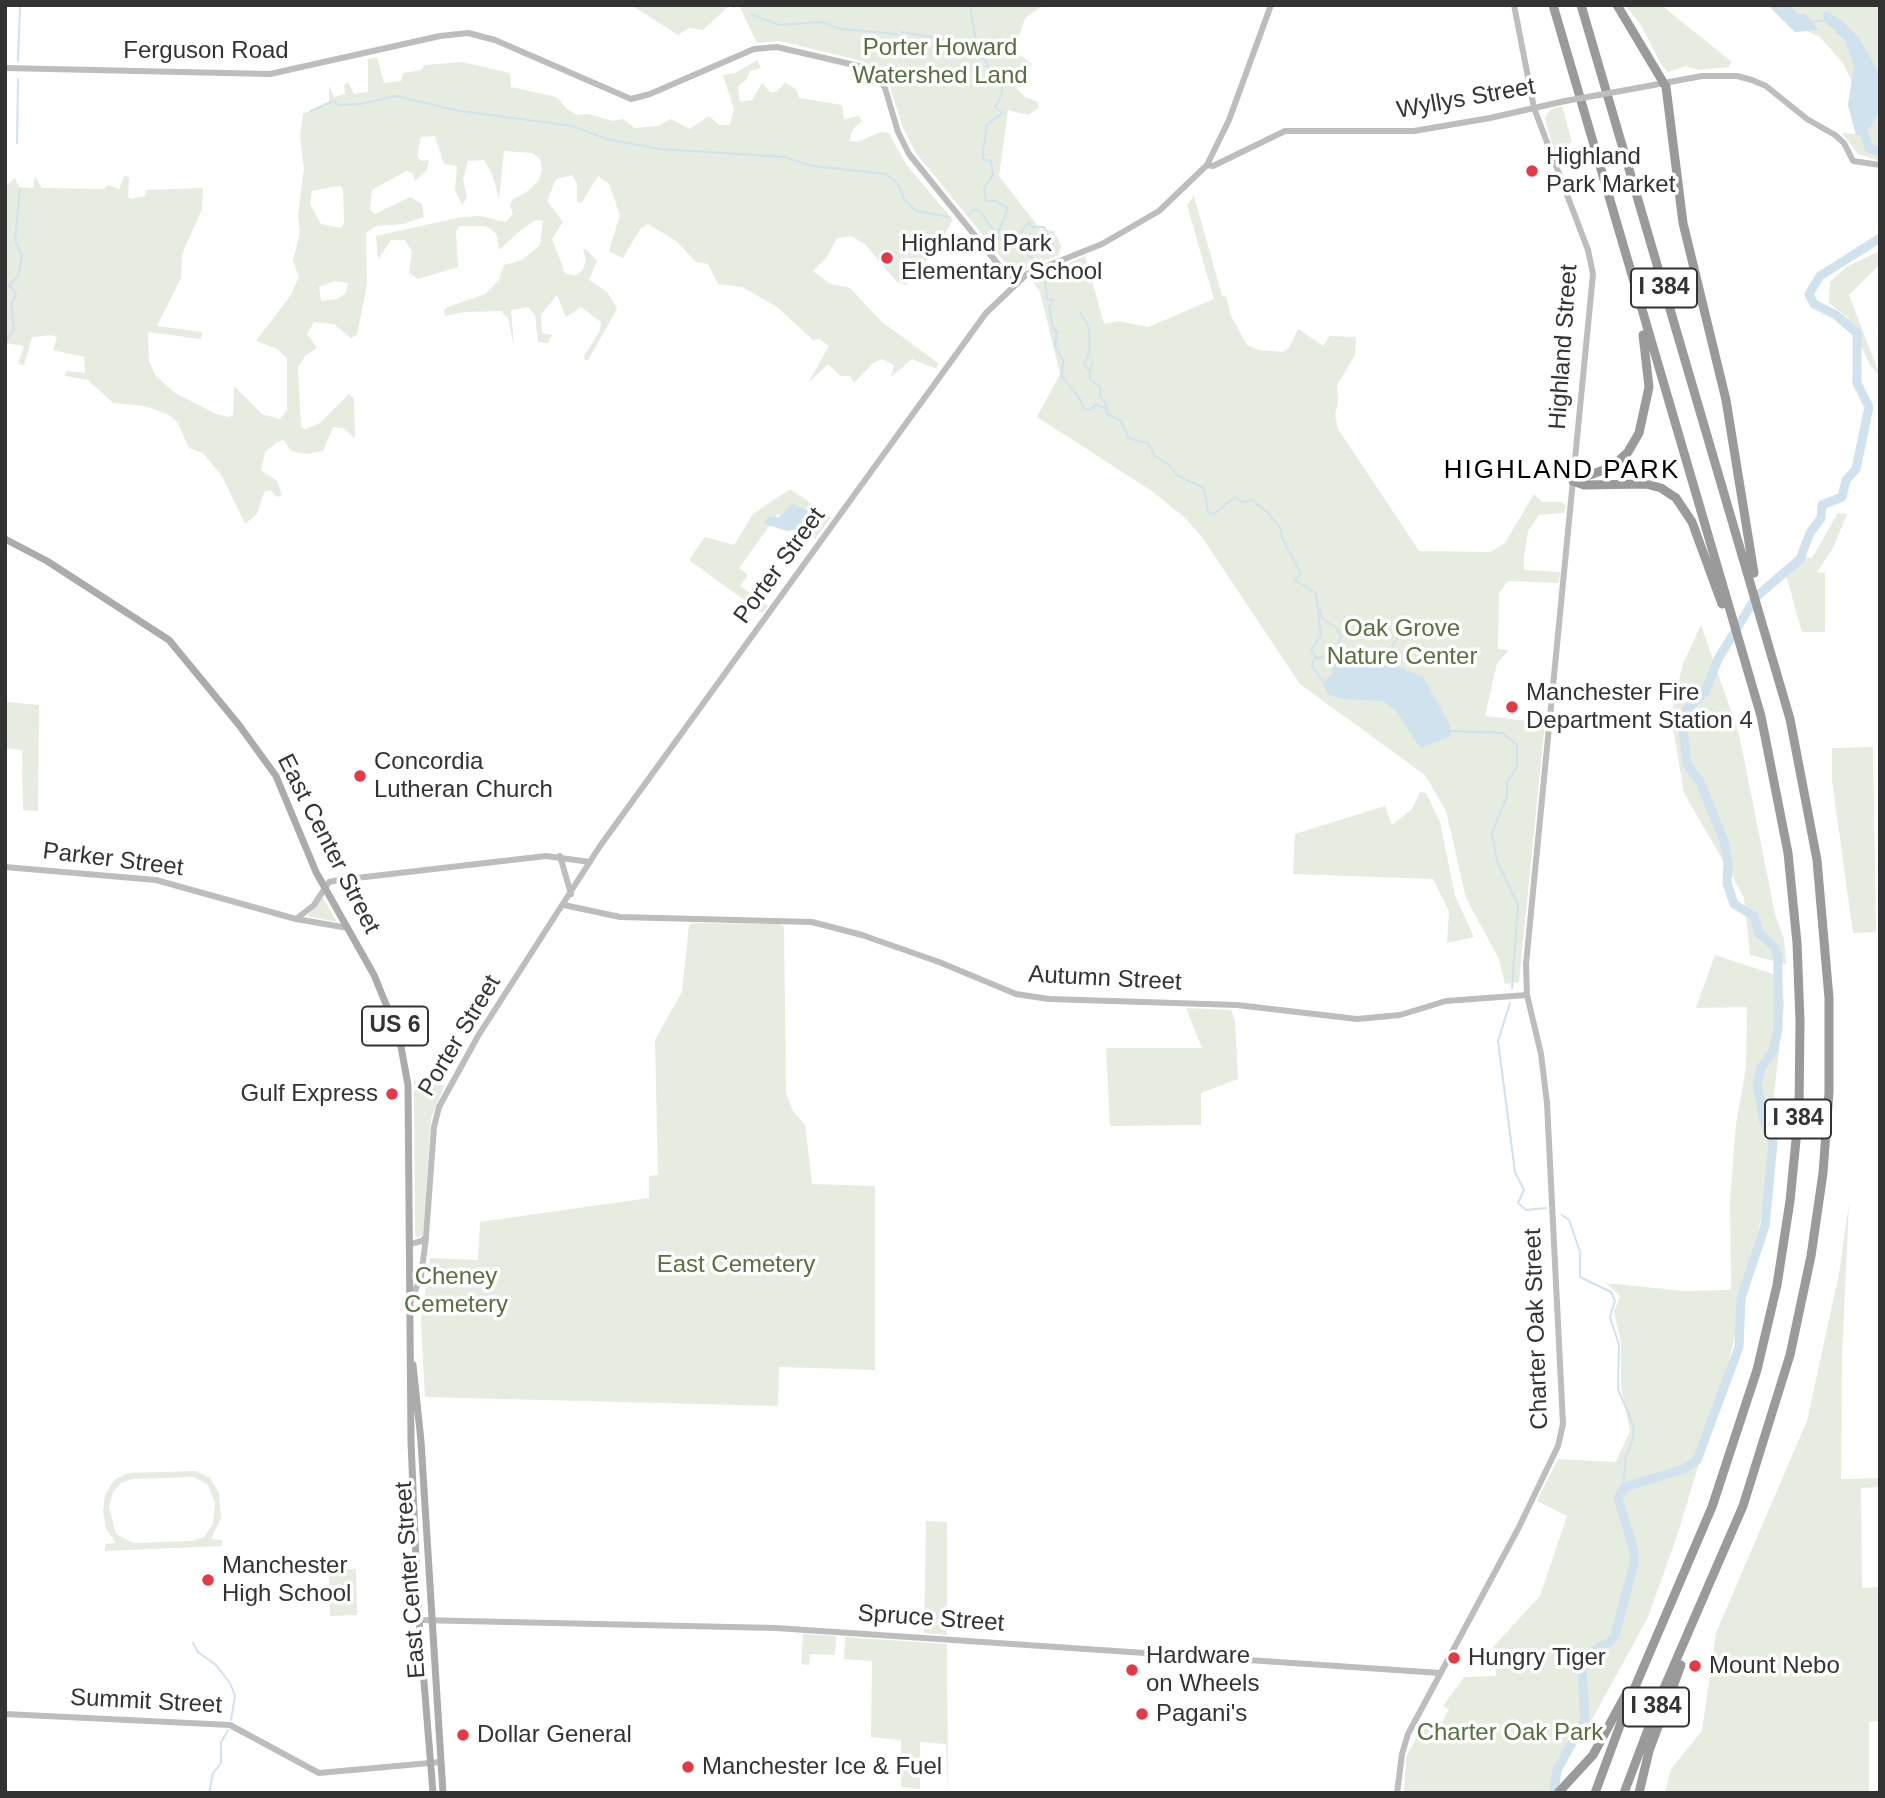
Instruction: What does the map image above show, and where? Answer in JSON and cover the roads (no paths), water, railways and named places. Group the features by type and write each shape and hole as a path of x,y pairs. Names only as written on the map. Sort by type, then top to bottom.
{"highway":[{"name":"I 384","path":"1553,5 1725,604 1739,640 1773,767 1790,874 1800,995 1798,1122 1785,1236 1760,1356 1726,1469 1622,1718 1595,1793"},
{"name":"I 384","path":"1581,5 1750,568 1797,748 1818,860 1828,978 1828,1100 1817,1220 1795,1336 1757,1468 1624,1793"},
{"path":"1616,5 1665,83 1683,223 1726,400 1750,568"},
{"path":"1573,481 1600,474 1616,465 1632,447 1643,424 1649,376 1636,292"},
{"path":"1573,481 1587,485 1649,485 1676,498 1692,522 1725,604"},
{"path":"1639,1793 1645,1761 1686,1652 1693,1622"},
{"path":"1559,1791 1602,1741 1646,1648 1662,1623"}],"main road":[{"name":"East Center Street","path":"5,539 58,568 177,647 276,776 324,888 374,975 405,1055 408,1086 413,1365 411,1442 418,1620 433,1793"},
{"name":"East Center Street","path":"413,1365 416,1377 443,1793"}],"street":[{"name":"Porter Street","path":"411,1300 421,1276 434,1127 439,1107 478,1036 590,862 973,330 1014,284 1044,266 1102,244 1137,225 1174,199 1207,165 1229,120 1271,5"},
{"name":"Highland Street","path":"1514,5 1534,108 1592,266 1527,949 1527,995"},
{"name":"Ferguson Road","path":"5,68 270,74 440,36 468,33 483,35 631,99 650,94 754,49 778,47 863,67 875,74 885,88 898,132 909,153 1014,284"},
{"name":"Wyllys Street","path":"1207,165 1213,166 1285,131 1414,131 1702,76 1737,76 1766,86 1807,119 1835,135 1844,143 1853,161 1880,165"},
{"path":"296,919 314,905 329,882 339,880 415,869 560,856 590,862"},
{"path":"560,856 571,894"},
{"name":"Parker Street","path":"5,867 156,880 296,919 348,928"},
{"name":"Autumn Street","path":"564,905 620,917 812,922 926,958 1016,994 1049,999 1238,1005 1357,1019 1400,1015 1446,1001 1527,995"},
{"name":"Charter Oak Street","path":"1397,1793 1405,1742 1538,1489 1558,1446 1563,1424 1547,1103 1541,1056 1527,995"},
{"path":"410,1244 422,1241 426,1236"},
{"name":"Spruce Street","path":"418,1620 776,1628 1440,1673"},
{"name":"Summit Street","path":"5,1714 228,1725 319,1773 441,1762"}],"water":[{"path":"1768,5 1790,5 1797,14 1805,14 1819,30 1795,32"},
{"path":"1826,11 1841,20 1859,38 1880,75 1880,110 1870,127 1862,134 1856,135 1848,105 1854,65 1845,41 1824,20 1823,13"},
{"path":"792,504 811,512 811,526 788,531 764,524 768,517 779,517"},
{"path":"1346,650 1423,677 1450,725 1451,736 1420,748 1397,712 1383,701 1340,699 1327,693 1323,684 1333,672 1329,659"}],"waterway":[{"path":"18,61 20,5"},
{"path":"970,5 978,56 986,61 990,72 1000,76 1002,88 1001,97 995,107 1002,113 987,125 983,152 984,160 991,161 993,175 984,188 986,201 996,201 1008,208 997,235"},
{"path":"751,14 779,25 822,22 841,29 897,34"},
{"path":"1811,22 1826,20"},
{"path":"902,32 943,39 975,52"},
{"path":"17,143 18,79"},
{"path":"311,111 333,101 339,105 360,104 395,96 460,111 573,126 606,139 661,149 785,157 813,166 886,174 897,183 904,199 916,211 950,217"},
{"path":"1864,133 1869,148 1880,152"},
{"path":"5,342 14,329 11,305 16,294 9,285 18,276 22,255 15,241 20,189"},
{"path":"969,214 973,210 980,211 999,238 1014,245 1018,242 1011,235 1021,232 1028,223 1033,227 1044,227 1052,244 1036,247 1028,254 1036,264"},
{"path":"1554,1793 1557,1770 1585,1720 1582,1670 1593,1651 1610,1642 1615,1635 1634,1564 1634,1551 1618,1498 1625,1487 1684,1469 1697,1460 1739,1347 1741,1298 1765,1226 1773,1143 1764,1122 1757,1084 1761,1068 1773,1051 1778,1029 1778,956 1774,947 1759,933 1754,916 1734,904 1727,883 1728,863 1724,841 1700,782 1687,764 1682,720 1687,709 1705,692 1718,659 1756,597 1800,559 1810,533 1821,518 1822,505 1842,497 1846,480 1856,469 1869,407 1857,383 1857,333 1836,315 1814,304 1809,294 1820,276 1880,238"},
{"path":"1041,272 1045,278 1047,299 1053,300 1049,307 1053,328 1057,332 1055,346 1063,360 1062,376 1080,399 1084,409 1090,410 1095,405 1106,408 1107,414 1121,421 1129,438 1149,444 1154,455 1169,465 1176,475 1204,488 1208,512 1214,514 1235,497 1242,502 1253,500 1270,515 1281,529 1282,538 1301,574 1294,580 1316,593 1321,635 1311,650 1317,659 1324,656 1329,661"},
{"path":"1080,312 1089,327 1090,351 1084,364 1090,371 1090,379 1100,387 1100,395 1107,407"},
{"path":"1090,371 1093,362"},
{"path":"1320,610 1322,618 1337,628 1341,637 1336,648 1342,652"},
{"path":"1393,667 1397,658 1392,646 1409,623 1418,621"},
{"path":"1314,658 1312,666 1324,683"},
{"path":"1451,731 1503,733 1517,745 1517,766 1507,783 1507,796 1492,833 1497,861 1518,905 1512,988"},
{"path":"1510,1003 1498,1041 1515,1172 1524,1190 1518,1203 1526,1210 1546,1208"},
{"path":"1562,1215 1569,1220 1580,1252 1580,1277 1611,1292 1615,1301 1610,1317 1619,1345 1618,1389 1634,1427 1633,1439 1626,1456 1623,1488"},
{"path":"193,1643 198,1652 216,1665 230,1683 235,1696 231,1720"},
{"path":"209,1793 213,1773 221,1763 221,1742 228,1730"}],"place":[{"name":"Highland Park Market","path":"1532,171"},
{"name":"Highland Park Elementary School","path":"887,258"},
{"name":"Manchester Fire Department Station 4","path":"1512,707"},
{"name":"Concordia Lutheran Church","path":"360,776"},
{"name":"Gulf Express","path":"392,1094"},
{"name":"Manchester High School","path":"208,1580"},
{"name":"Hungry Tiger","path":"1454,1658"},
{"name":"Mount Nebo","path":"1695,1666"},
{"name":"Hardware on Wheels","path":"1132,1670"},
{"name":"Pagani's","path":"1142,1714"},
{"name":"Dollar General","path":"463,1735"},
{"name":"Manchester Ice & Fuel","path":"688,1767"}],"district":[{"name":"HIGHLAND PARK","path":"1562,471"}],"park label":[{"name":"Porter Howard Watershed Land","path":"940,62"},
{"name":"Oak Grove Nature Center","path":"1402,643"},
{"name":"East Cemetery","path":"736,1265"},
{"name":"Cheney Cemetery","path":"456,1291"},
{"name":"Charter Oak Park","path":"1510,1733"}]}
